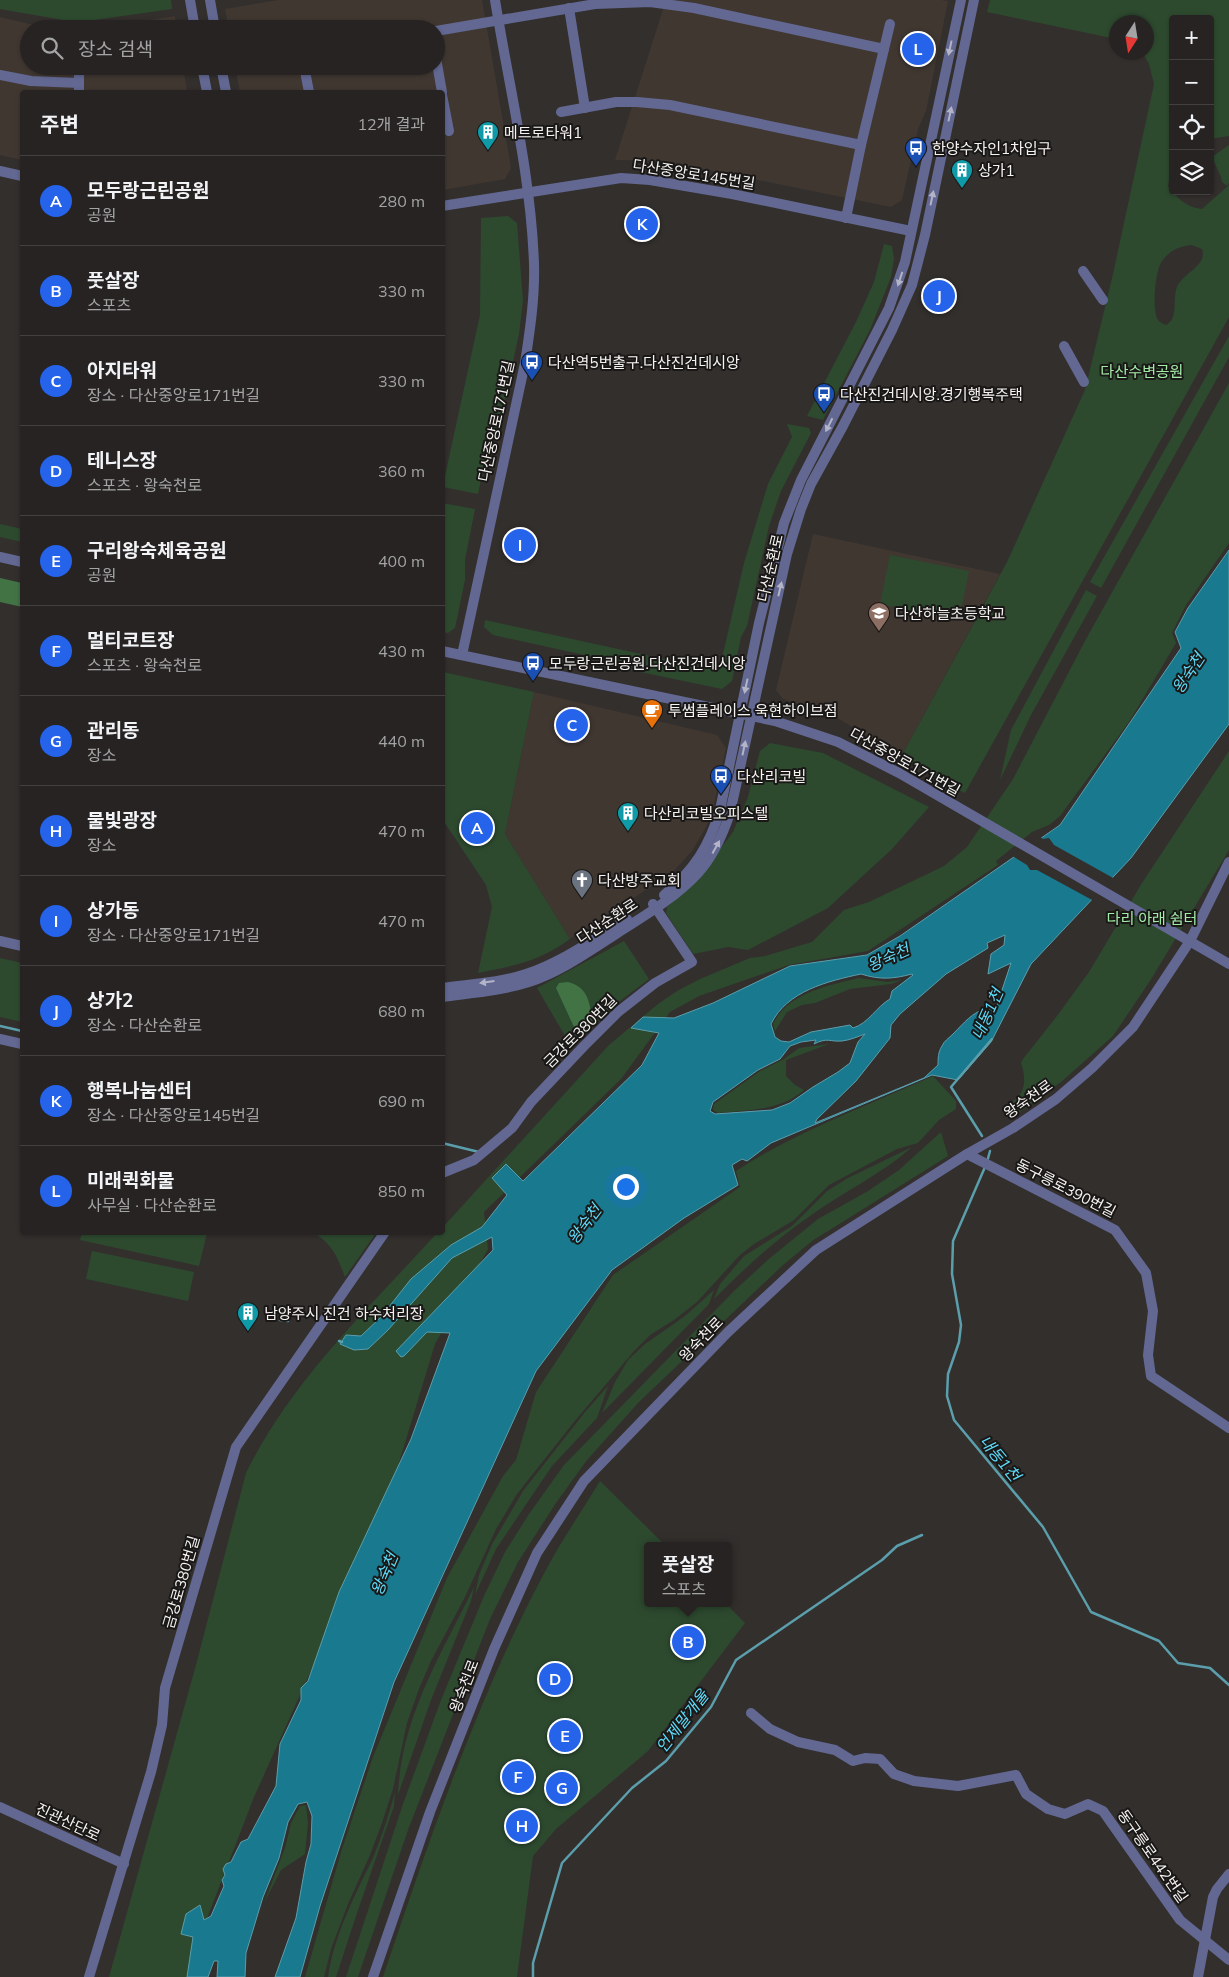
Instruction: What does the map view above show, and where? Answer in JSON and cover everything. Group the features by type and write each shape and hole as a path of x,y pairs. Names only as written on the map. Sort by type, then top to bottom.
{"street":[{"path":"190,0 193,20"},
{"path":"210,0 213,20"},
{"name":"다산중앙로171번길","path":"462,655 525,363 531,324 534,264 528,192 495,0"},
{"name":"다산순환로","path":"445,997 505,988 529,982 547,975 577,958 654,905 684,878 693,868 711,837 720,810 771,572 792,499 889,308 905,262 961,0"},
{"name":"다산순환로","path":"445,988 508,979 542,968 686,886 700,872 715,849 730,813 787,554 801,509 811,484 892,330 912,285 925,234 974,0"},
{"path":"445,30 595,4 626,2 672,4 884,49"},
{"path":"569,8 585,108"},
{"path":"846,218 861,145 890,24"},
{"path":"0,74 79,88 79,75"},
{"path":"204,75 207,90"},
{"path":"223,75 226,90"},
{"path":"306,75 309,90"},
{"path":"439,75 441,90"},
{"path":"561,112 616,102 670,105 861,145"},
{"path":"445,108 450,131"},
{"path":"0,171 20,176"},
{"name":"다산중앙로145번길","path":"445,206 621,178 650,180 732,194 911,231"},
{"path":"1083,271 1103,300"},
{"path":"1064,346 1084,382"},
{"path":"0,557 20,562"},
{"name":"다산중앙로171번길","path":"445,652 775,721 838,742 899,772 937,796 1229,964"},
{"name":"왕숙천로","path":"373,1977 430,1812 494,1650 537,1553 584,1481 728,1332 816,1250 967,1154 1013,1128 1056,1099 1092,1068 1134,1027 1229,862"},
{"name":"금강로380번길","path":"445,1172 474,1160 512,1128 531,1102 618,1012 655,982 692,962 654,905"},
{"path":"0,941 20,946"},
{"path":"0,1039 20,1044"},
{"name":"동구릉로390번길","path":"967,1154 1115,1230 1146,1273 1153,1310 1148,1355 1151,1376 1229,1428"},
{"name":"금강로380번길","path":"89,1977 153,1762 162,1725 166,1688 236,1447 383,1235"},
{"name":"동구릉로442번길","path":"751,1713 770,1729 798,1742 835,1750 854,1761 865,1758 880,1759 894,1774 914,1781 958,1786 1016,1775 1026,1794 1048,1810 1065,1814 1088,1804 1103,1811 1180,1920 1229,1960"},
{"name":"진관산단로","path":"0,1807 124,1864"},
{"path":"1198,1977 1213,1897 1229,1874"}],"shaded area":[{"path":"278,0 482,0 511,168 505,179 445,190 445,90 240,90 237,75 445,75 445,20 227,20 225,9"},
{"path":"666,0 948,1 926,111 918,129 902,200 891,207 664,161 615,160"},
{"path":"175,16 176,20 149,20"},
{"path":"0,17 20,22 20,75 184,75 187,90 20,90 20,160 0,155"},
{"name":"다산하늘초등학교","path":"813,534 1000,574 901,757 833,715 783,699 776,690"},
{"path":"534,692 717,735 726,748 713,809 706,827 692,851 672,873 570,939 505,834"}],"green space":[{"path":"0,0 171,0 172,9 94,20 63,20 0,9"},
{"name":"다산수변공원","path":"990,0 1229,0 1229,136 1214,138 1214,15 1169,15 1168,186 1169,195 1175,195 1183,202 1202,209 1229,185 1229,317 965,793 901,757 1007,562 1085,390 1113,274 1154,84 1147,60 1154,60 1154,15 1109,15 1109,38 987,12","holes":["1192,245 1202,249 1203,255 1199,264 1178,285 1173,317 1170,322 1166,325 1162,323 1158,320 1155,310 1156,279 1162,261 1172,251 1183,246"]},
{"path":"1229,145 1229,183 1227,186 1222,182 1214,161 1214,156"},
{"path":"508,216 517,223 523,300 519,334 497,436 486,456 478,494 445,487 445,476 480,315 481,218"},
{"path":"884,244 892,246 894,259 891,277 870,330 823,420 807,416 856,322 874,282"},
{"path":"1229,336 1229,357 1101,588 1090,582"},
{"path":"1229,383 1229,543 1186,605 1172,633 1176,643 1129,722 1060,816 1049,825 1032,832 996,861 998,865 868,951 789,965 699,996 670,1012 621,1079 484,1212 488,1249 435,1344 387,1502 254,1797 199,1939 192,1977 109,1977 196,1665 246,1473 264,1439 285,1407 333,1347 435,1235 445,1235 445,1225 609,1045 658,1004 700,979 750,958 765,956 812,942 844,910 869,902 944,866 967,847 1013,779 1086,639"},
{"path":"787,424 809,428 811,433 781,491 769,526 747,626 741,637 732,681 722,689 621,668 589,656 493,635 484,627 485,620 719,671 744,563 768,484 792,437"},
{"path":"445,504 475,509 465,560 465,580 455,628 448,633 445,632"},
{"path":"0,524 20,529 20,542 0,537"},
{"path":"890,555 969,571 959,620 880,604"},
{"path":"0,578 20,583 20,607 0,602"},
{"path":"1086,590 1097,596 1031,715 1000,780 1011,730"},
{"path":"445,672 534,692 505,834 570,939 537,958 478,973 492,907 486,885 445,823"},
{"path":"770,743 823,753 929,807 892,849 828,908 748,950 728,947 693,954 666,913 667,907 694,883 733,832 748,797 760,751"},
{"name":"다리 아래 쉼터","path":"1229,751 1229,850 1150,981 1113,1036 1061,1082 1010,1119 1009,1109 1004,1107 1016,1099 1023,1089 1024,1077 1021,1063 1023,1059 1089,972 1142,883"},
{"path":"624,941 649,979 620,1001 571,1046 537,988"},
{"path":"0,958 20,963 20,1022 0,1017"},
{"path":"858,978 888,982 902,980 891,984 850,989 815,1003 802,1005 787,1012 775,1031 773,1024 780,1013 798,998 821,988"},
{"path":"568,982 580,988 589,1002 592,1021 588,1027 580,1032 574,1027 556,988 559,983"},
{"path":"829,1044 786,1060 786,1076 795,1085 804,1090 795,1097 774,1106 752,1110 718,1113 713,1110 714,1104 760,1071 784,1059 799,1048"},
{"path":"933,1076 956,1101 956,1109 939,1120 918,1143 897,1149 829,1185 794,1220 754,1244 740,1255 697,1302 674,1320 650,1335 635,1350 574,1422 517,1494 496,1529 465,1597 431,1661 419,1689 407,1723 393,1789 382,1823 331,1949 324,1977 305,1977 342,1849 373,1757 447,1578 503,1476 516,1460 536,1392 613,1275 740,1187 736,1171 808,1131"},
{"path":"941,1132 948,1156 812,1241 782,1266 639,1402 587,1460 556,1503 518,1562 490,1619 408,1830 358,1977 346,1977 403,1804 441,1700 484,1596 505,1552 529,1514 564,1465 734,1291 770,1258 818,1219 868,1191 899,1170"},
{"path":"910,1148 887,1167 823,1207 784,1235 714,1299 720,1284 744,1256 792,1226 827,1191 848,1178"},
{"path":"81,1235 207,1235 199,1266 80,1240"},
{"path":"317,1235 375,1235 345,1277 334,1252 326,1242"},
{"path":"92,1251 194,1272 188,1301 86,1279"},
{"path":"714,1290 709,1304 602,1413 615,1382 628,1360 645,1344 685,1316"},
{"path":"608,1386 597,1418 552,1466 496,1549 475,1595 479,1575 492,1544 523,1491 585,1412"},
{"path":"600,1481 662,1542 644,1542 644,1607 729,1607 745,1623 648,1751 556,1829 533,1856 517,1977 383,1977 437,1820 477,1716 523,1615 567,1534"},
{"path":"474,1587 471,1601 431,1700 398,1795 401,1766 415,1713 436,1662"},
{"path":"395,1792 394,1806 336,1977 328,1977 340,1931 373,1858"},
{"path":"306,1805 308,1823 305,1854 281,1870 264,1903 285,1848 291,1823 300,1806"}],"water":[{"name":"왕숙천","path":"1229,550 1229,724 1131,858 1031,964 991,1042 958,1080 932,1075 771,1143 747,1161 742,1159 732,1165 738,1185 684,1218 612,1270 536,1371 394,1682 320,1906 300,1977 275,1977 296,1918 311,1844 312,1816 307,1802 298,1804 288,1822 279,1858 263,1897 246,1953 245,1977 217,1977 218,1961 214,1961 208,1977 187,1977 193,1937 181,1934 186,1914 200,1905 204,1920 211,1916 224,1886 222,1880 225,1875 223,1869 226,1864 231,1862 241,1842 248,1839 276,1786 280,1744 301,1700 301,1688 308,1681 339,1592 411,1439 450,1333 427,1332 404,1356 401,1357 396,1351 493,1250 492,1237 452,1258 388,1330 368,1349 354,1350 340,1344 346,1335 361,1336 381,1317 411,1279 451,1245 482,1227 507,1195 492,1178 506,1164 523,1181 642,1065 659,1033 631,1028 643,1017 674,1018 713,1003 790,966 867,955 900,936 1060,825 1181,648 1175,632 1188,608","holes":["1005,935 1004,945 991,954 988,974 1011,963 996,1008 982,1010 965,1022 944,1043 939,1053 938,1065 924,1078 815,1123 856,1081 890,1038 891,1025 900,1014 946,974 988,948 987,943","861,974 886,978 913,975 892,991 890,999 859,1026 853,1028 850,1025 811,1032 789,1042 781,1041 775,1037 771,1024 787,1003 822,984","865,1034 858,1042 850,1063 790,1103 772,1110 715,1114 710,1111 713,1102 758,1070 780,1059 790,1046 816,1040 814,1044 826,1040 842,1041"]}],"pier":[{"path":"1039,836 1043,839 1049,838 1054,845 1115,879 1094,901 1037,870 1030,870 1027,865 1011,855"}],"waterway":[{"path":"0,1026 20,1031"},
{"name":"내동1천","path":"982,1136 951,1087 992,1039"},
{"path":"445,1144 479,1152"},
{"name":"내동1천","path":"987,1162 990,1151"},
{"name":"내동1천","path":"985,1167 953,1241 952,1274 961,1325 959,1342 948,1374 947,1396 954,1420 1043,1527 1091,1612 1159,1641 1178,1663 1210,1668 1229,1685"},
{"path":"280,1320 288,1321"},
{"name":"언제말개울","path":"533,1977 533,1963 562,1863 632,1788 666,1761 711,1707 736,1660 882,1560 897,1546 922,1535"}],"place":[{"name":"미래퀵화물","path":"918,49"},
{"name":"메트로타워1","path":"488,151"},
{"name":"한양수자인1차입구","path":"916,167"},
{"name":"상가1","path":"962,189"},
{"name":"행복나눔센터","path":"642,224"},
{"name":"상가2","path":"939,296"},
{"name":"다산역5번출구.다산진건데시앙","path":"532,381"},
{"name":"다산진건데시앙.경기행복주택","path":"824,413"},
{"name":"상가동","path":"520,545"},
{"name":"다산하늘초등학교","path":"879,632"},
{"name":"모두랑근린공원.다산진건데시앙","path":"533,682"},
{"name":"아지타워","path":"572,725"},
{"name":"투썸플레이스 욱현하이브점","path":"652,729"},
{"name":"다산리코빌","path":"721,795"},
{"name":"모두랑근린공원","path":"477,828"},
{"name":"다산리코빌오피스텔","path":"628,832"},
{"name":"다산방주교회","path":"582,899"},
{"name":"남양주시 진건 하수처리장","path":"248,1332"},
{"name":"풋살장","path":"688,1642"},
{"name":"테니스장","path":"555,1679"},
{"name":"구리왕숙체육공원","path":"565,1736"},
{"name":"멀티코트장","path":"518,1777"},
{"name":"관리동","path":"562,1788"},
{"name":"물빛광장","path":"522,1826"}]}
